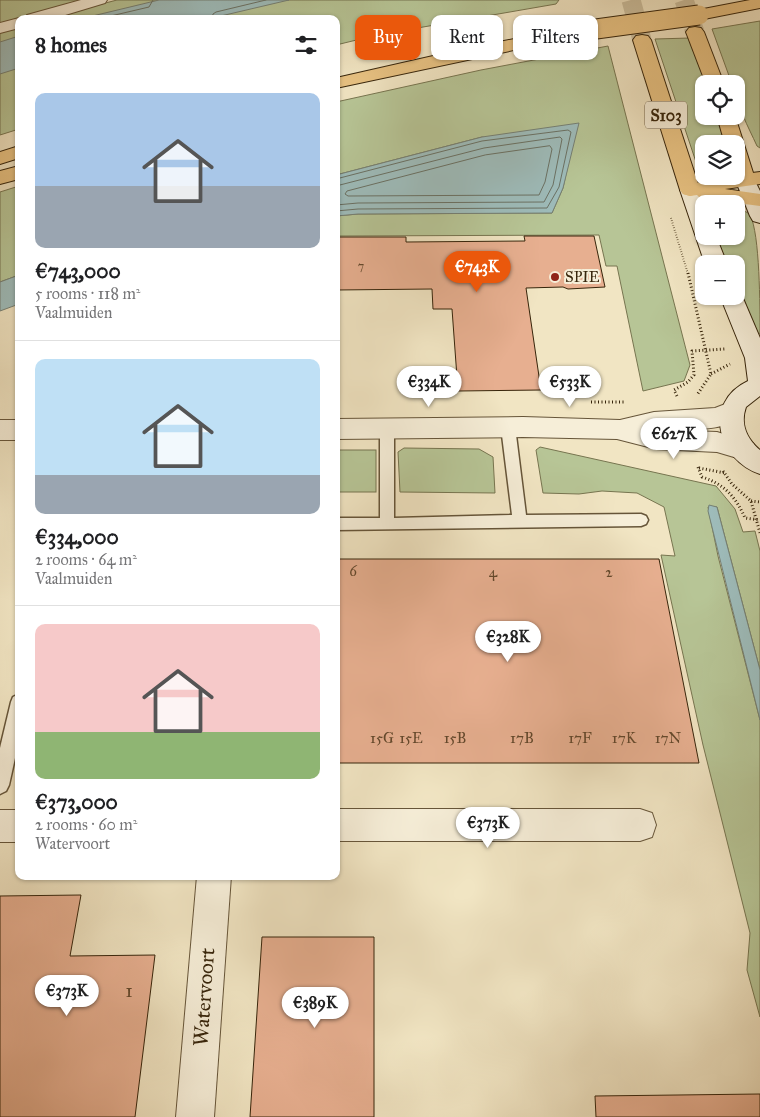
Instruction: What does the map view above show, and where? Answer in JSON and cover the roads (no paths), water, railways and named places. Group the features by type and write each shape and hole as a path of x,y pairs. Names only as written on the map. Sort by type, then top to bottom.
{"main road":[{"path":"598,25 697,23 760,3"},
{"path":"740,10 760,13"},
{"path":"697,23 712,75"},
{"name":"S103","path":"642,40 690,190"},
{"path":"340,82 513,41"},
{"path":"0,158 15,153"},
{"path":"690,190 753,179 745,165"},
{"path":"0,178 15,173"},
{"path":"690,190 758,205"}],"street":[{"path":"47,15 98,0"},
{"path":"0,28 15,24"},
{"path":"753,179 758,205"},
{"name":"S103","path":"690,190 695,206"},
{"path":"734,305 757,358 760,386 745,393 735,404 731,417 733,432 752,457"},
{"path":"616,430 654,421 719,417 734,410"},
{"path":"340,429 508,428 616,430 656,439 717,442 752,457"},
{"path":"0,430 15,430"},
{"path":"340,826 640,825"},
{"path":"0,826 15,826"},
{"name":"Watervoort","path":"195,1117 214,880"}],"lane":[{"path":"508,428 520,521"},
{"path":"387,429 387,524"},
{"path":"340,524 641,520"},
{"path":"0,785 15,719"}],"water":[{"path":"159,0 289,0 225,15 97,15"},
{"path":"15,37 15,69 0,74 0,42"},
{"path":"579,123 563,188 552,213 340,216 340,174 482,137"},
{"path":"15,276 15,305 0,311 0,282"},
{"path":"709,505 717,507 760,670 760,720 708,511"}],"tunnel":[{"path":"631,0 642,40"},
{"path":"684,0 695,32"}],"place":[{"name":"SPIE","path":"555,277"}]}
